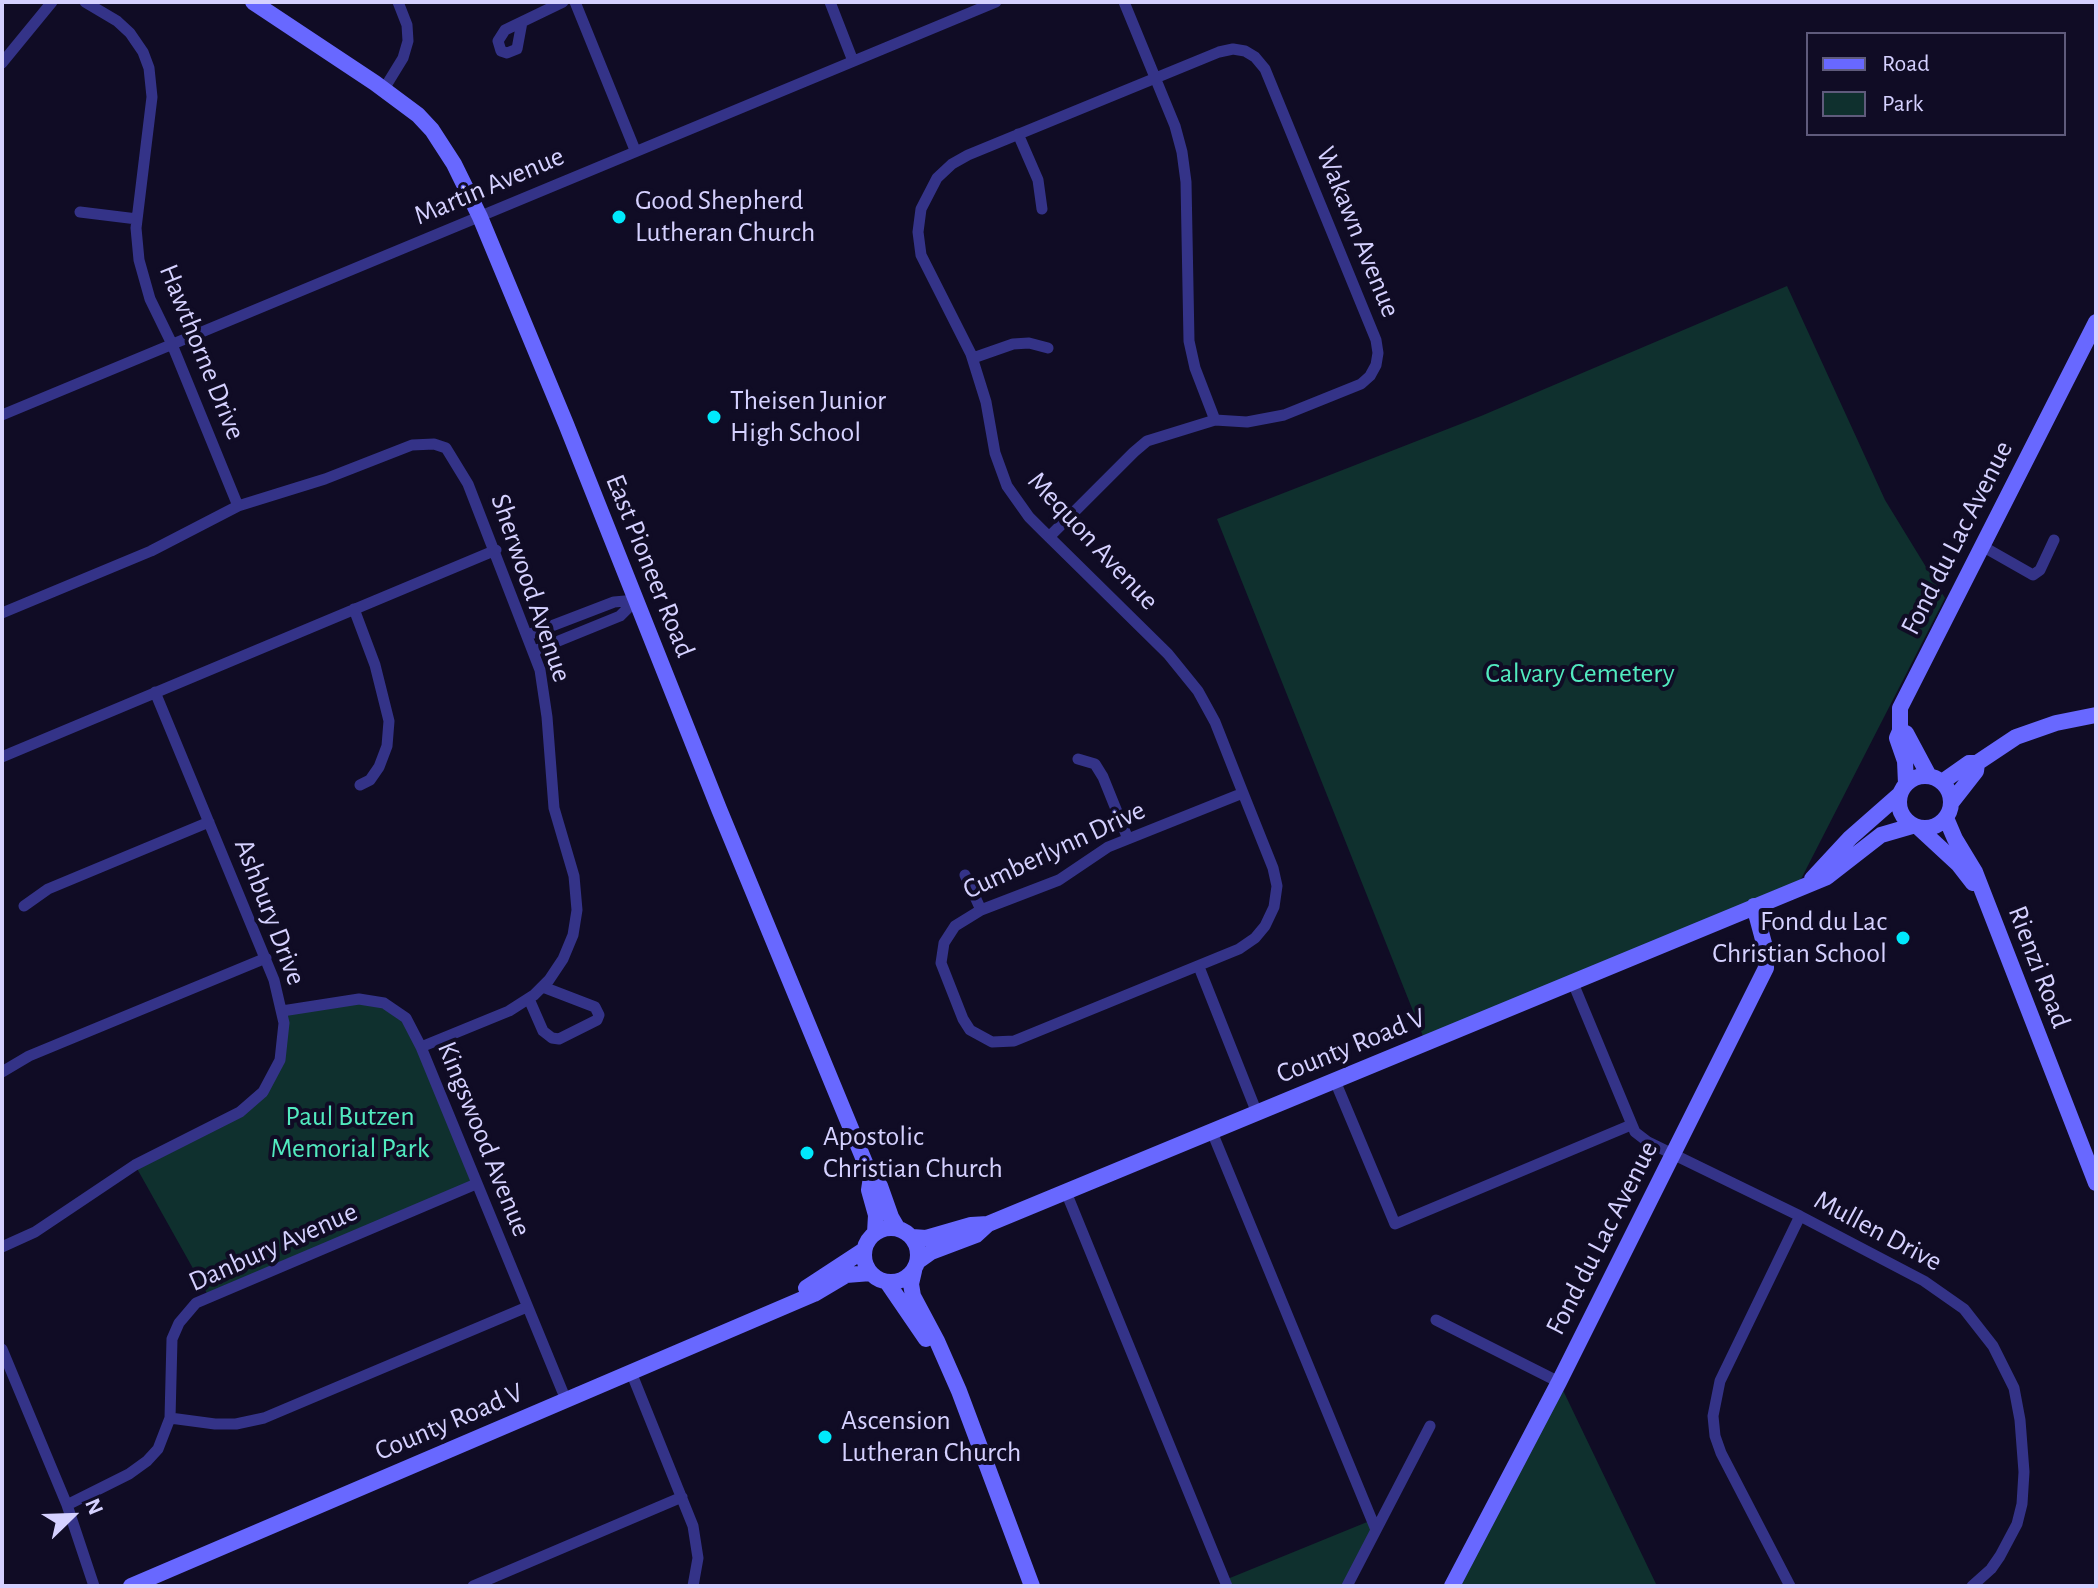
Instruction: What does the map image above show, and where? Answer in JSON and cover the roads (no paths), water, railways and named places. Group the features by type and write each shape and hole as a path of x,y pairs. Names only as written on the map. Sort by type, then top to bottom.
{"main road":[{"name":"East Pioneer Road","path":"253,2 418,115 432,130 454,164 480,217 871,1177 869,1190 876,1215 875,1233"},
{"name":"Fond du Lac Avenue","path":"1903,789 1905,761 1897,738 1900,708 2096,322"},
{"path":"1808,883 1850,838 1914,778 1935,779 1969,763 1977,763 2003,743 2025,733 2065,720 2096,715"},
{"path":"1900,731 1906,733 1935,779 1950,795 1949,810"},
{"path":"1808,883 1827,877 1893,829 1934,827 1976,771 1977,763"},
{"path":"1903,789 1902,815 1959,865 1982,893"},
{"name":"Rienzi Road","path":"1949,810 1955,839 1975,872 2096,1183"},
{"name":"County Road V","path":"915,1267 931,1252 976,1235 988,1224 1808,883"},
{"name":"Fond du Lac Avenue","path":"1452,1586 1559,1382 1766,968 1765,947 1754,906"},
{"path":"871,1177 880,1186 891,1217 916,1245 911,1284 913,1296 959,1391 1032,1586"},
{"path":"959,1391 887,1282 871,1273 864,1250 875,1233 905,1233 926,1238 971,1225 988,1224"},
{"name":"County Road V","path":"787,1304 810,1284 864,1250"},
{"path":"887,1282 902,1280 915,1267"},
{"name":"County Road V","path":"131,1586 814,1294 846,1275 871,1273"}],"street":[{"path":"2,63 52,2"},
{"name":"Hawthorne Drive","path":"85,2 117,21 130,33 149,68 152,91 137,219 138,254 144,282 238,506"},
{"path":"384,89 408,41 407,25 398,2"},
{"path":"522,22 563,2"},
{"path":"575,2 635,150"},
{"path":"830,2 853,61"},
{"name":"Martin Avenue","path":"2,415 171,342 996,2"},
{"path":"1124,2 1177,132 1185,164 1189,341 1195,368 1215,420"},
{"name":"Wakawn Avenue","path":"1049,537 1140,446 1153,439 1215,420 1247,422 1274,418 1356,386 1365,381 1374,369 1378,348 1259,60 1245,51 1228,49 1155,78"},
{"name":"Mequon Avenue","path":"1155,78 962,157 945,169 929,190 919,217 918,235 923,261 973,358 1001,472 1021,507 1168,654 1192,682 1215,722 1275,872 1274,907 1265,926 1251,941 1199,967"},
{"path":"1018,134 1038,180 1042,209"},
{"path":"80,212 137,219"},
{"path":"973,358 1013,344 1029,343 1048,348"},
{"name":"Sherwood Avenue","path":"238,506 412,445 434,444 446,448 468,484 534,651 544,695 554,808 574,876 577,902 575,927 567,951 543,987 529,999 502,1015 421,1047"},
{"path":"2,613 151,551 238,506"},
{"path":"1982,546 2033,575 2040,570 2054,540"},
{"path":"2,757 496,550"},
{"path":"528,635 614,602 636,600"},
{"path":"534,651 620,616 636,600"},
{"path":"354,609 375,665 389,721 387,746 379,767 370,780 360,785"},
{"name":"Ashbury Drive","path":"2,1247 35,1232 135,1165 248,1106 267,1087 278,1066 284,1037 282,1011 274,980 155,692"},
{"path":"1078,759 1095,764 1128,839"},
{"name":"Cumberlynn Drive","path":"1199,967 1018,1040 1003,1043 977,1036 966,1024 941,963 942,949 949,933 958,923 981,910 1053,883 1095,854 1128,839 1243,793"},
{"path":"24,906 48,889 209,822"},
{"path":"965,875 981,910"},
{"path":"2,1072 29,1056 266,958"},
{"path":"1199,967 1257,1113"},
{"path":"1335,1081 1395,1224 1631,1125 1573,983"},
{"path":"529,999 543,1031 552,1038 559,1039 597,1020 599,1015 595,1007 543,987"},
{"name":"Kingswood Avenue","path":"282,1011 359,999 384,1003 406,1018 421,1047 566,1400"},
{"name":"Mullen Drive","path":"1631,1125 1648,1142 1800,1216 1944,1293 1974,1319 2005,1366 2014,1388 2024,1472 2017,1524 1991,1569 1972,1586"},
{"path":"1212,1132 1376,1530"},
{"name":"Danbury Avenue","path":"67,1505 126,1476 158,1449 170,1418 172,1339 179,1323 196,1303 476,1184"},
{"path":"1066,1192 1227,1586"},
{"path":"1790,1586 1721,1453 1713,1416 1720,1381 1800,1216"},
{"path":"170,1418 236,1424 264,1418 527,1307"},
{"path":"1436,1320 1559,1382"},
{"path":"2,1349 67,1505 94,1586"},
{"path":"631,1372 682,1497 696,1540 698,1558 693,1586"},
{"path":"1347,1586 1430,1426"},
{"path":"473,1586 682,1497"}],"place":[{"name":"Good Shepherd Lutheran Church","path":"619,217"},
{"name":"Theisen Junior High School","path":"714,417"},
{"name":"Fond du Lac Christian School","path":"1903,938"},
{"name":"Apostolic Christian Church","path":"807,1153"},
{"name":"Ascension Lutheran Church","path":"825,1437"}],"park label":[{"name":"Calvary Cemetery","path":"1580,674"},
{"name":"Paul Butzen Memorial Park","path":"350,1133"}]}
